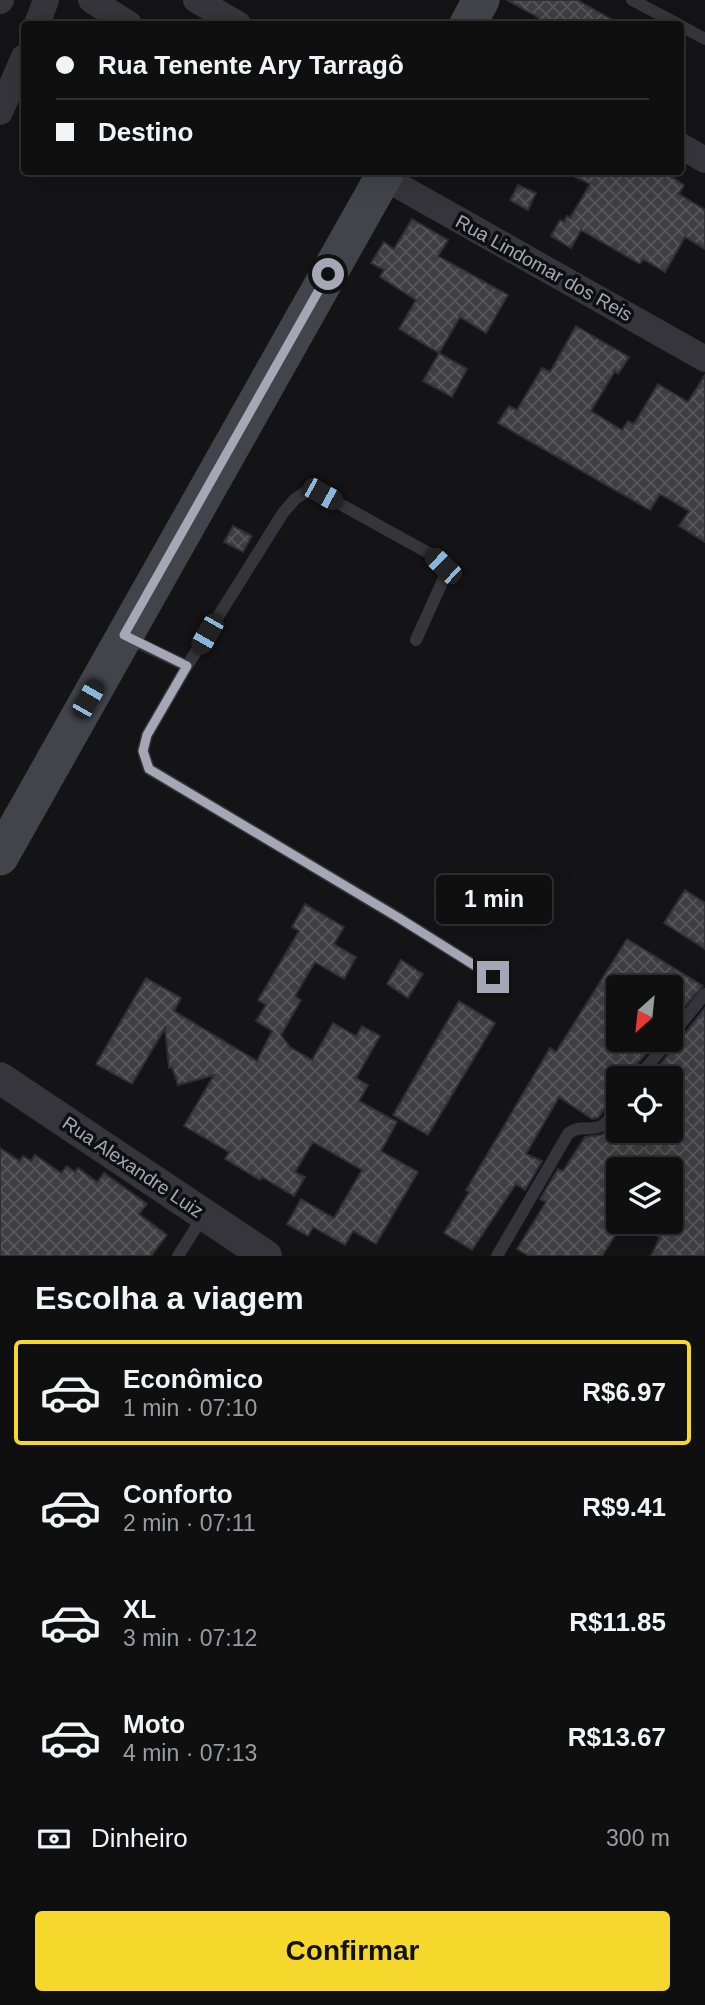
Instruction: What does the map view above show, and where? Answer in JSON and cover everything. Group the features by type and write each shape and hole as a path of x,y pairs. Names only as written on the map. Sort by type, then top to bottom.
{"main road":[{"path":"470,21 481,0"},
{"path":"0,857 384,175"}],"street":[{"path":"38,21 46,0"},
{"path":"91,0 124,21"},
{"path":"196,0 233,21"},
{"path":"0,112 21,64"},
{"path":"684,148 705,160"},
{"name":"Rua Lindomar dos Reis","path":"387,175 705,359"},
{"name":"Rua Alexandre Luiz","path":"0,1078 266,1256"}],"lane":[{"path":"632,0 671,21"},
{"path":"684,28 705,39"},
{"path":"416,640 444,578 443,566 432,555 322,494 307,491 295,499 283,513 187,666 147,735 143,751 149,769 493,977"},
{"path":"124,635 187,666"},
{"path":"683,1021 705,995"},
{"path":"647,1066 658,1052"},
{"path":"497,1256 568,1133 577,1128 606,1124"},
{"path":"178,1256 204,1214"}],"building":[{"path":"507,0 577,0 615,21 537,21 539,18"},
{"path":"571,175 669,175 684,185 679,194 705,210 705,249 685,237 665,272 643,259 640,264 581,230 571,248 551,236 560,220 564,222 567,216 570,218 590,184"},
{"path":"518,185 536,193 528,210 510,200"},
{"path":"412,219 448,240 438,256 508,295 486,333 460,317 439,353 399,329 416,300 380,277 384,270 371,263 384,242 394,249"},
{"path":"576,326 629,357 618,374 615,371 591,411 622,430 628,421 634,424 658,384 688,402 705,375 705,542 679,526 689,511 660,494 650,510 498,423 509,406 517,410 542,368 550,372"},
{"path":"439,353 467,369 452,397 423,381"},
{"path":"233,526 252,536 243,552 224,542"},
{"path":"685,890 705,903 705,949 664,923"},
{"path":"305,904 344,927 334,944 356,957 344,979 315,962 295,996 301,1000 281,1035 290,1047 312,1060 333,1023 356,1036 362,1026 380,1036 356,1078 368,1085 359,1101 397,1122 381,1151 418,1172 376,1244 353,1231 345,1245 313,1227 308,1236 287,1224 301,1199 334,1218 362,1170 313,1142 295,1172 305,1177 294,1196 225,1159 229,1152 184,1126 214,1075 178,1085 172,1067 169,1068 165,1028 132,1084 96,1064 146,978 181,998 174,1011 257,1061 272,1031 256,1021 266,1005 258,1000 299,931 292,927"},
{"path":"627,939 703,986 683,1008 683,975 606,975 606,1052 648,1052 635,1066 606,1066 606,1106 598,1118 592,1119 559,1097 526,1154 542,1161 525,1190 516,1184 472,1250 444,1233 469,1192 466,1190 550,1048 556,1052"},
{"path":"401,960 423,974 408,998 387,984"},
{"path":"459,1001 495,1023 428,1135 393,1115"},
{"path":"705,1008 705,1256 651,1256 660,1237 654,1234 683,1234 683,1157 606,1157 606,1234 616,1234 602,1256 529,1256 517,1249 546,1202 540,1199 558,1169 563,1171 585,1137 606,1132 606,1143 638,1143 644,1146 646,1143 683,1143 683,1066 659,1066 670,1052 683,1052 683,1036"},
{"path":"0,1148 20,1161 23,1156 31,1161 35,1155 61,1173 67,1166 75,1172 78,1168 97,1182 104,1173 147,1204 139,1214 167,1235 151,1256 0,1256"}],"route":[{"path":"328,274 124,635 187,666 147,735 143,751 149,769 493,977"}]}
